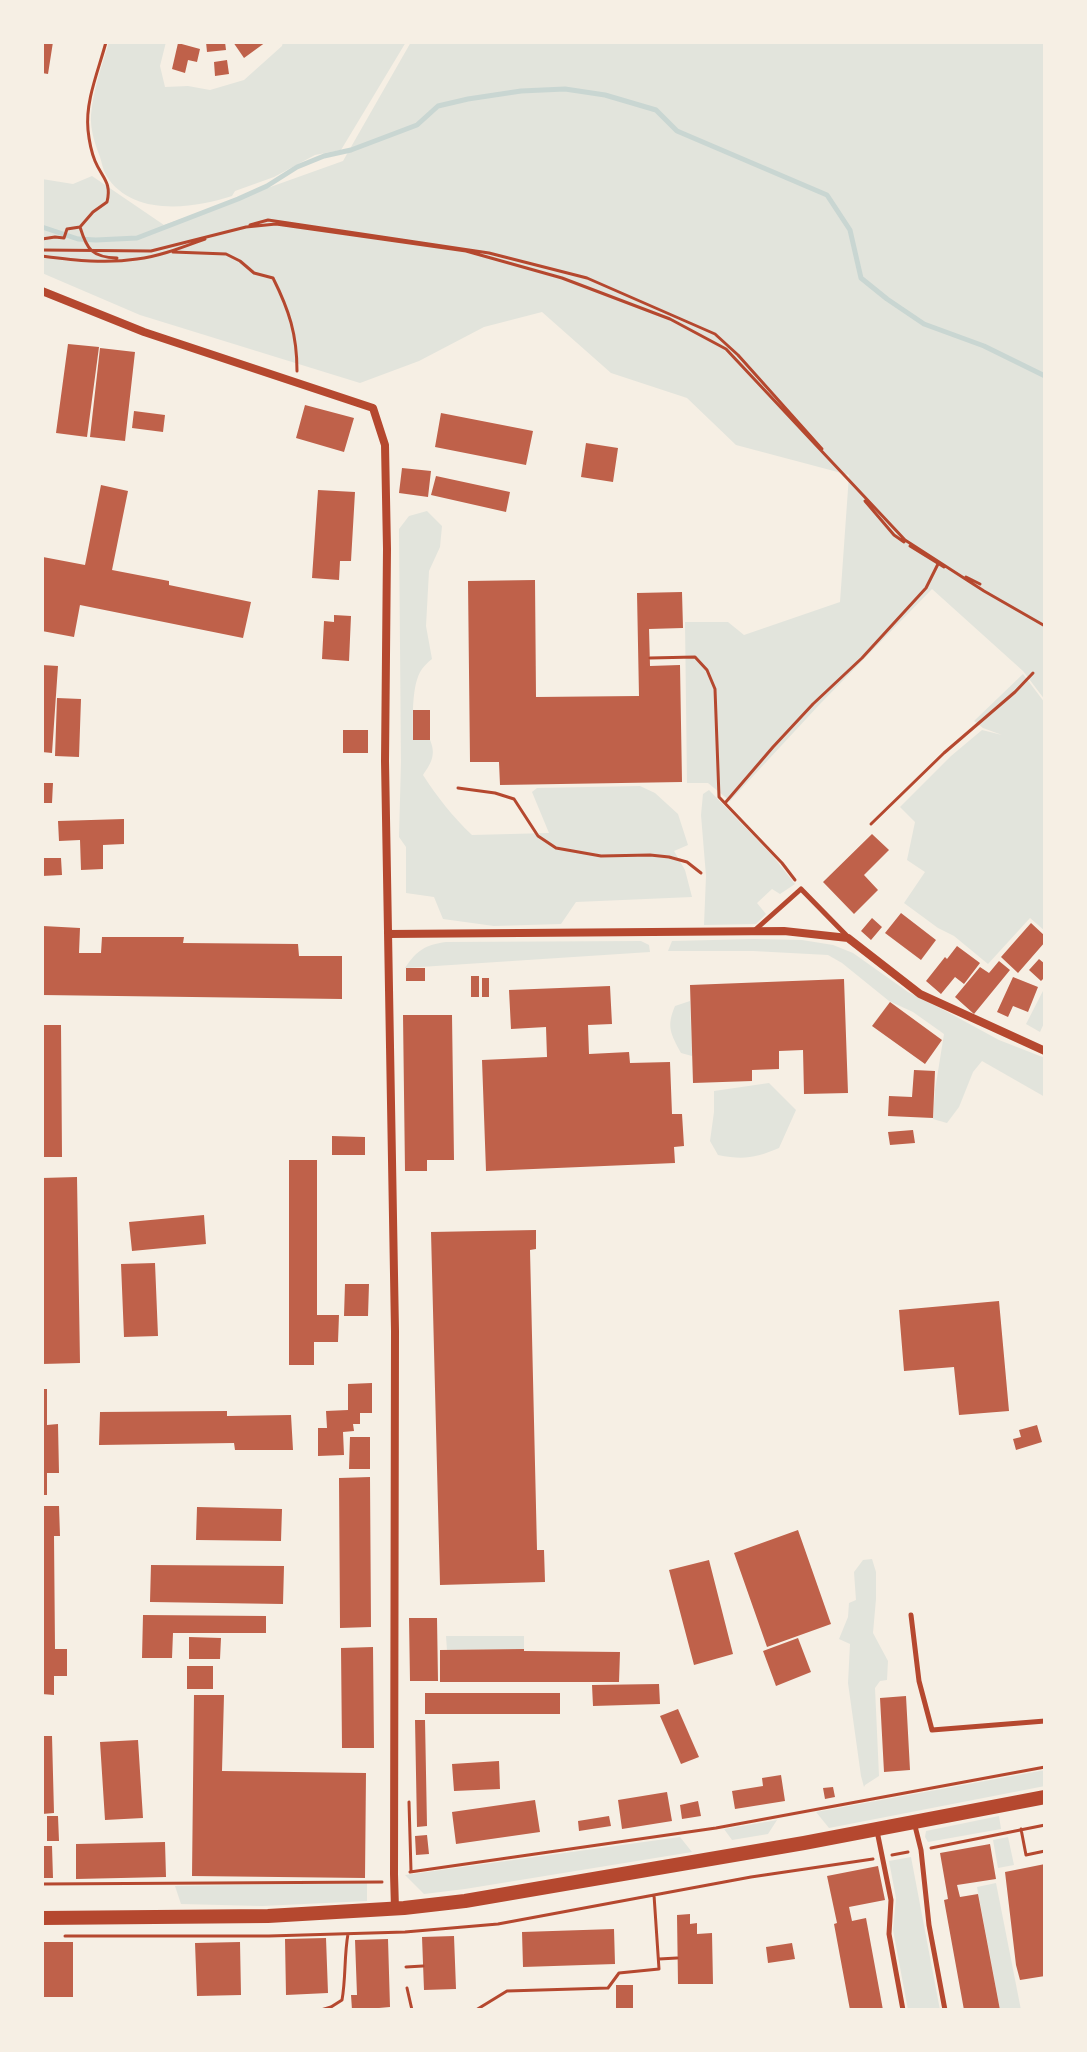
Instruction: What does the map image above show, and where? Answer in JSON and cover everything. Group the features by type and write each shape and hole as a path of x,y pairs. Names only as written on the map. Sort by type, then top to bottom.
{"street":[{"path":"42,291 144,332 373,408 385,445 385,761 395,1331 395,1909"},
{"path":"388,934 784,931 848,938 920,994 1045,1051"},
{"path":"42,1918 268,1916 395,1909 480,1898 877,1830 1045,1797"}],"lane":[{"path":"754,931 801,889 848,938"},
{"path":"911,1615 919,1681 932,1730 1045,1721"},
{"path":"915,1823 945,2010"},
{"path":"877,1830 891,1900 889,1934 903,2010"}],"path":[{"path":"42,239 64,238 67,229 80,227 107,202 110,190 95,161 88,124 90,102 106,42"},
{"path":"42,253 90,262 137,259 171,252 268,220 489,253 587,278 715,334 804,428 894,535 938,564 980,584"},
{"path":"42,253 151,251 246,227 276,224 466,251 562,278 670,319 726,349 905,540 1045,626"},
{"path":"80,227 90,251 106,258 137,259"},
{"path":"171,252 226,254 254,273 273,278 296,333 297,383"},
{"path":"725,803 813,704 862,658 926,588 938,564"},
{"path":"650,658 695,657 707,670 715,689 719,797 782,863 801,889"},
{"path":"871,824 1033,673"},
{"path":"458,788 514,799 538,836 556,848 601,856 669,857 687,862 701,873"},
{"path":"42,1884 394,1878 716,1828 1045,1767"},
{"path":"476,2010 507,1991 608,1988 619,1973 659,1969 654,1895 883,1857 1045,1825"},
{"path":"1021,1829 1026,1855 1045,1851"},
{"path":"321,2010 342,2000 348,1934"},
{"path":"659,1959 677,1958"},
{"path":"406,1967 423,1966"},
{"path":"407,1988 412,2010"}],"shaded area":[{"path":"109,42 166,42 160,66 165,87 188,86 210,90 244,80 283,42 406,42 341,150 315,155 274,177 235,191 232,196 199,204 164,206 131,198 117,188 105,173 93,136 91,115"},
{"path":"411,42 1045,42 1045,700 1023,671 932,589 730,801 708,783 687,783 685,622 728,622 744,635 840,602 849,475 736,445 687,398 611,373 542,312 484,327 419,361 360,383 140,315 42,273 42,179 73,184 92,176 164,225 343,161"},
{"path":"427,511 442,526 440,547 429,571 426,626 432,659 418,676 413,702 413,739 430,740 433,750 423,775 472,835 549,833 532,792 537,788 640,786 655,793 678,814 688,845 674,851 685,870 692,897 576,902 561,924 494,926 443,919 434,897 406,893 406,847 399,837 399,529 409,516"},
{"path":"1023,674 1045,703 1045,931 1030,918 988,964 954,936 904,903 925,872 907,860 915,822 900,807 982,730 1002,735 974,721"},
{"path":"709,790 772,855 795,884 780,894 772,889 757,903 766,914 756,924 704,925 706,876 701,815 703,794"},
{"path":"802,940 833,945 853,953 908,992 999,1040 1045,1058 1045,1097 982,1061 973,1072 959,1107 947,1123 933,1119 944,1034 913,1012 889,1001 842,963 828,955 668,951 672,941"},
{"path":"641,941 649,945 650,952 405,968 422,949 446,942"},
{"path":"1045,987 1045,1021 1040,1032 1026,1024"},
{"path":"690,1001 692,1056 681,1053 670,1025 675,1006"},
{"path":"769,1083 796,1110 779,1148 749,1157 718,1155 710,1141 714,1091"},
{"path":"872,1559 876,1572 873,1633 888,1661 887,1680 880,1681 875,1688 879,1776 864,1787 848,1683 850,1644 839,1639 848,1617 849,1603 856,1600 854,1572 863,1560"},
{"path":"446,1636 524,1636 524,1649 447,1650"},
{"path":"1045,1770 1045,1786 829,1828 816,1812"},
{"path":"999,1816 1001,1829 928,1842 925,1837 926,1831"},
{"path":"777,1820 768,1834 732,1840 724,1829"},
{"path":"680,1837 692,1852 465,1889 424,1894 405,1875"},
{"path":"1008,1837 1014,1865 998,1868 993,1840"},
{"path":"911,1857 940,2010 908,2010 893,1930 896,1898 889,1861"},
{"path":"367,1883 367,1901 262,1906 181,1904 175,1886"},
{"path":"996,1883 1021,2010 1000,2010 977,1887"}],"building":[{"path":"42,42 53,42 48,74 42,73"},
{"path":"206,42 225,42 226,50 207,52"},
{"path":"233,42 266,42 244,58"},
{"path":"178,43 200,49 197,62 188,60 185,73 172,69"},
{"path":"227,60 229,74 215,76 214,62"},
{"path":"68,344 99,347 87,437 56,433"},
{"path":"100,348 135,352 125,441 90,437"},
{"path":"305,405 354,418 344,452 296,438"},
{"path":"134,411 165,415 163,432 132,428"},
{"path":"441,413 533,431 526,465 435,447"},
{"path":"586,443 618,448 613,482 581,477"},
{"path":"402,468 431,471 428,497 399,493"},
{"path":"436,476 510,492 506,512 431,495"},
{"path":"101,485 128,491 112,570 251,602 243,638 80,605 74,637 42,631 43,557 85,565"},
{"path":"318,490 355,492 351,561 340,561 339,580 312,578"},
{"path":"535,580 536,697 639,696 637,593 682,592 683,628 649,629 650,666 680,665 682,782 500,785 499,762 470,762 468,581"},
{"path":"334,615 351,616 349,661 322,659 324,621 334,622"},
{"path":"42,665 58,666 52,753 42,752"},
{"path":"57,698 81,699 79,757 55,756"},
{"path":"413,710 430,710 430,740 413,740"},
{"path":"343,730 368,730 368,753 343,753"},
{"path":"42,783 53,783 52,803 42,803"},
{"path":"124,819 124,844 103,845 103,869 81,870 80,840 59,841 58,821"},
{"path":"872,834 889,850 864,875 878,890 854,914 823,882"},
{"path":"42,858 61,858 62,875 42,876"},
{"path":"901,913 936,940 921,960 885,933"},
{"path":"872,918 882,927 871,940 861,931"},
{"path":"1031,923 1045,936 1045,942 1018,973 1001,957"},
{"path":"43,926 80,928 79,953 101,953 102,937 184,937 183,943 298,944 299,956 342,956 342,999 42,995"},
{"path":"957,946 980,963 964,984 955,977 941,994 926,981"},
{"path":"1039,959 1045,964 1045,977 1041,981 1029,970"},
{"path":"999,961 1010,970 974,1014 955,997 980,967 989,973"},
{"path":"406,968 425,968 425,981 406,981"},
{"path":"471,976 479,976 479,997 471,997"},
{"path":"1013,977 1038,987 1028,1012 1013,1006 1008,1017 997,1012"},
{"path":"482,978 489,978 489,997 482,997"},
{"path":"844,979 848,1093 804,1094 803,1050 779,1051 779,1069 752,1070 752,1081 693,1083 690,985"},
{"path":"610,986 612,1024 588,1025 589,1054 629,1052 630,1063 670,1062 672,1114 682,1114 684,1146 674,1147 675,1163 486,1171 482,1060 547,1057 546,1027 511,1029 509,990"},
{"path":"890,1002 942,1040 925,1064 872,1026"},
{"path":"403,1015 452,1015 454,1160 427,1160 427,1171 405,1171"},
{"path":"42,1025 61,1025 62,1157 42,1157"},
{"path":"914,1070 935,1071 933,1118 888,1116 889,1096 912,1097"},
{"path":"913,1130 915,1143 890,1145 888,1132"},
{"path":"332,1136 365,1137 365,1155 332,1155"},
{"path":"289,1160 317,1160 317,1315 339,1315 338,1342 314,1342 314,1365 289,1365"},
{"path":"77,1177 80,1363 42,1364 42,1178"},
{"path":"204,1215 206,1244 132,1251 129,1222"},
{"path":"536,1230 536,1249 530,1250 537,1550 544,1550 545,1582 440,1585 431,1232"},
{"path":"155,1263 158,1336 124,1337 121,1264"},
{"path":"345,1284 369,1284 368,1316 344,1316"},
{"path":"999,1301 1009,1411 959,1415 954,1367 904,1371 899,1310"},
{"path":"372,1383 372,1413 360,1413 360,1424 353,1424 354,1431 343,1432 344,1455 318,1456 318,1428 327,1428 326,1411 348,1410 348,1384"},
{"path":"42,1389 47,1389 47,1425 58,1424 59,1473 47,1473 47,1495 42,1495"},
{"path":"227,1411 227,1416 291,1415 293,1450 235,1450 234,1443 99,1445 100,1412"},
{"path":"1037,1425 1042,1442 1016,1450 1013,1439 1021,1437 1019,1430"},
{"path":"350,1437 370,1437 370,1469 349,1469"},
{"path":"370,1477 371,1627 340,1628 339,1478"},
{"path":"42,1506 59,1506 60,1536 54,1536 55,1649 67,1649 67,1676 54,1676 54,1695 42,1694"},
{"path":"197,1507 282,1509 281,1541 196,1540"},
{"path":"798,1530 831,1624 767,1647 734,1553"},
{"path":"709,1560 733,1654 694,1665 669,1570"},
{"path":"151,1565 284,1566 283,1604 150,1602"},
{"path":"143,1615 266,1616 266,1633 173,1633 172,1658 142,1658"},
{"path":"409,1618 437,1618 438,1681 410,1681"},
{"path":"189,1637 221,1638 220,1659 189,1659"},
{"path":"798,1638 811,1672 776,1686 763,1651"},
{"path":"373,1647 374,1748 342,1748 341,1648"},
{"path":"440,1650 620,1652 619,1682 440,1682"},
{"path":"187,1666 213,1666 213,1689 187,1689"},
{"path":"659,1684 660,1704 593,1706 592,1685"},
{"path":"425,1693 560,1693 560,1714 425,1714"},
{"path":"194,1695 224,1695 222,1771 366,1773 365,1878 192,1876"},
{"path":"906,1696 910,1770 884,1772 880,1698"},
{"path":"678,1709 699,1757 681,1764 660,1716"},
{"path":"415,1720 425,1720 427,1826 417,1827"},
{"path":"42,1736 52,1736 54,1813 42,1814"},
{"path":"138,1740 143,1818 105,1820 100,1742"},
{"path":"499,1761 500,1789 454,1791 452,1764"},
{"path":"781,1775 785,1801 735,1809 732,1791 763,1786 762,1778"},
{"path":"833,1787 835,1797 825,1799 823,1788"},
{"path":"667,1792 672,1821 622,1829 618,1800"},
{"path":"535,1800 540,1832 456,1844 452,1812"},
{"path":"698,1801 701,1816 682,1819 680,1805"},
{"path":"47,1816 58,1816 59,1841 47,1841"},
{"path":"609,1816 611,1826 579,1831 578,1821"},
{"path":"427,1835 429,1854 416,1855 415,1836"},
{"path":"165,1842 166,1877 76,1879 76,1844"},
{"path":"990,1844 996,1879 957,1885 960,1897 978,1894 1000,2010 964,2010 944,1900 948,1899 940,1853"},
{"path":"42,1846 52,1846 53,1878 42,1878"},
{"path":"1045,1864 1045,1976 1020,1980 1005,1872"},
{"path":"878,1866 885,1900 849,1907 852,1921 866,1918 883,2010 850,2010 827,1876"},
{"path":"690,1914 690,1924 697,1923 697,1934 712,1933 713,1984 678,1984 677,1915"},
{"path":"614,1929 615,1964 523,1967 522,1932"},
{"path":"454,1936 456,1989 424,1990 422,1937"},
{"path":"326,1938 328,1993 286,1995 285,1939"},
{"path":"388,1939 390,2007 352,2010 351,1995 357,1995 355,1940"},
{"path":"42,1942 73,1942 73,1997 42,1997"},
{"path":"240,1942 241,1995 197,1996 195,1943"},
{"path":"792,1943 795,1959 768,1963 766,1947"},
{"path":"616,1985 633,1985 633,2010 616,2010"}],"waterway":[{"path":"42,227 78,239 137,238 238,199 324,156 351,150 417,125 438,106 521,91 565,89 605,95 656,110 677,131 827,195 850,230 861,278 924,324 984,346 1045,376"}]}
